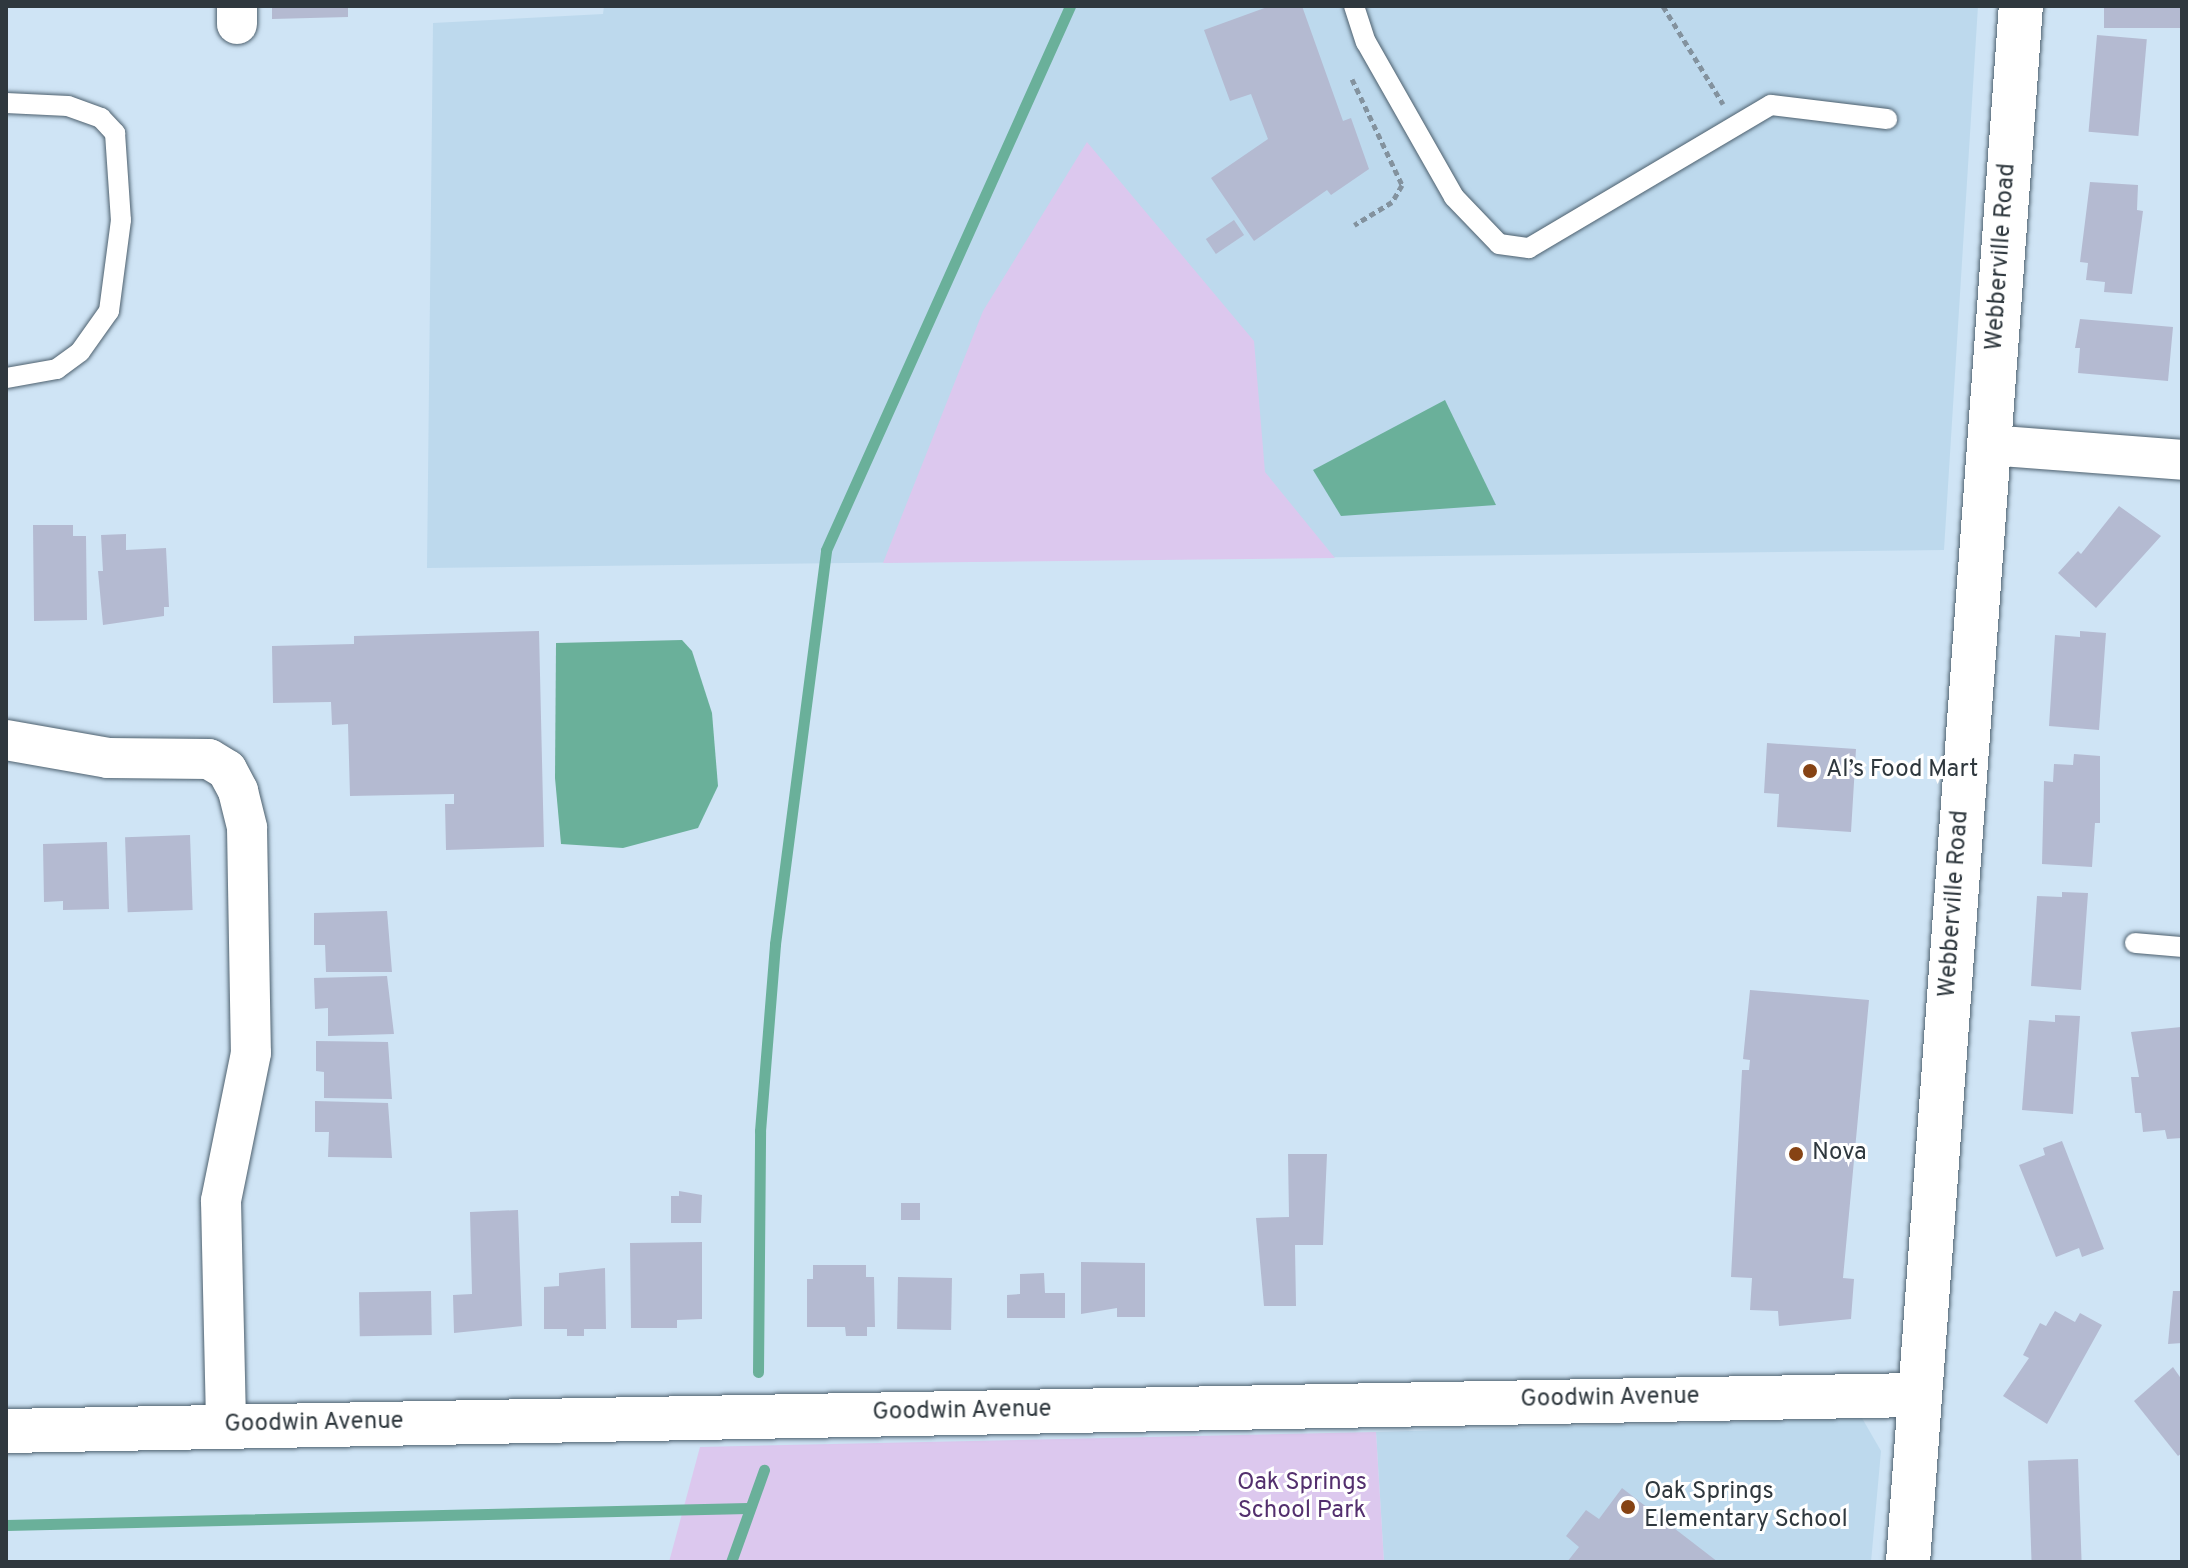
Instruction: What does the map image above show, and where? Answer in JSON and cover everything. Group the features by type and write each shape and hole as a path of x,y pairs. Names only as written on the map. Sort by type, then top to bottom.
{"street":[{"name":"Webberville Road","path":"1908,1562 2021,6"},
{"path":"1989,445 2182,460"},
{"path":"6,740 108,758 209,759 227,770 247,828 251,1053 221,1201 226,1426"},
{"name":"Goodwin Avenue","path":"6,1431 1918,1395"}],"lane":[{"path":"1354,6 1366,42 1454,197 1499,244 1529,248 1771,105 1887,119"},
{"path":"6,103 68,106 101,118 115,133 121,220 109,311 80,352 57,369 6,378"},
{"path":"2135,943 2182,947"}],"path":[{"path":"1663,6 1736,126"},
{"path":"1350,72 1359,102 1402,185 1392,202 1354,225"}],"shaded area":[{"path":"604,6 1978,6 1944,550 427,568 433,23 603,14"},
{"path":"1445,400 1496,505 1341,516 1313,470"},
{"path":"682,640 692,651 712,713 718,786 698,828 623,848 561,844 555,778 556,643"},
{"name":"Oak Springs Elementary School","path":"1862,1418 1881,1451 1871,1562 1384,1562 1376,1432"}],"green space":[{"path":"1087,142 1254,341 1265,472 1335,558 883,563 983,311"},
{"name":"Oak Springs School Park","path":"1376,1432 1384,1562 669,1562 700,1447"}],"building":[{"path":"272,6 348,6 348,17 272,19"},
{"path":"1270,6 1302,6 1343,121 1351,118 1369,169 1331,195 1327,190 1254,241 1211,178 1268,139 1251,94 1230,101 1204,30"},
{"path":"2104,6 2182,6 2182,28 2104,28"},
{"path":"2097,35 2147,39 2138,136 2089,132"},
{"path":"2090,182 2138,185 2137,210 2143,211 2132,294 2104,292 2105,282 2086,280 2088,263 2080,262"},
{"path":"1234,220 1244,235 1216,254 1206,239"},
{"path":"2080,319 2173,327 2168,381 2078,373 2080,348 2075,348"},
{"path":"2119,506 2161,536 2096,608 2058,573 2078,551 2081,554"},
{"path":"33,525 73,525 73,536 86,536 87,620 34,621"},
{"path":"126,534 126,550 166,548 169,607 164,607 164,616 103,625 98,571 103,571 101,535"},
{"path":"539,631 544,847 446,850 445,804 454,804 454,794 350,796 348,724 332,725 331,702 273,703 272,646 354,644 354,636"},
{"path":"2080,631 2106,633 2099,730 2049,726 2055,635 2080,637"},
{"name":"Al’s Food Mart","path":"1767,743 1856,749 1851,832 1777,827 1779,794 1764,793"},
{"path":"2074,754 2100,756 2100,823 2095,823 2092,867 2042,864 2044,781 2053,782 2054,764 2073,765"},
{"path":"190,835 193,910 128,912 125,837"},
{"path":"107,842 109,909 63,910 63,901 44,902 43,844"},
{"path":"2062,892 2088,893 2081,990 2031,986 2037,896 2062,897"},
{"path":"387,911 392,972 326,972 325,945 314,945 314,913"},
{"path":"387,976 394,1034 328,1036 328,1008 315,1009 314,978"},
{"name":"Nova","path":"1750,990 1869,1000 1843,1278 1854,1279 1851,1319 1779,1326 1778,1311 1750,1310 1752,1278 1731,1277 1742,1070 1749,1070 1750,1060 1743,1059"},
{"path":"2055,1015 2080,1016 2073,1114 2022,1110 2029,1020 2055,1022"},
{"path":"2181,1027 2182,1138 2167,1139 2165,1130 2143,1132 2141,1113 2135,1113 2131,1077 2139,1077 2131,1032"},
{"path":"316,1041 388,1042 392,1099 324,1098 324,1072 316,1071"},
{"path":"315,1101 388,1103 392,1158 328,1157 329,1132 315,1132"},
{"path":"2062,1141 2104,1249 2082,1257 2079,1248 2056,1257 2019,1165 2045,1155 2043,1148"},
{"path":"1288,1154 1327,1154 1323,1245 1295,1245 1296,1306 1264,1306 1256,1218 1289,1217"},
{"path":"679,1191 702,1195 701,1223 671,1223 671,1196 679,1196"},
{"path":"901,1203 920,1203 920,1220 901,1220"},
{"path":"518,1210 522,1326 454,1333 453,1295 472,1294 470,1212"},
{"path":"702,1242 702,1319 677,1320 677,1328 631,1328 630,1243"},
{"path":"1081,1262 1145,1263 1145,1317 1117,1317 1117,1308 1081,1314"},
{"path":"813,1265 866,1265 866,1277 874,1277 875,1327 867,1327 867,1336 846,1336 845,1327 807,1327 807,1279 813,1279"},
{"path":"605,1268 606,1329 584,1329 584,1336 567,1336 567,1329 544,1329 544,1287 559,1286 559,1273"},
{"path":"1044,1273 1045,1293 1065,1293 1065,1318 1007,1318 1007,1295 1020,1294 1020,1274"},
{"path":"898,1277 952,1278 951,1330 897,1329"},
{"path":"431,1291 432,1335 360,1336 359,1292"},
{"path":"2173,1291 2182,1291 2182,1343 2168,1344"},
{"path":"2055,1311 2075,1322 2080,1313 2102,1325 2047,1424 2003,1396 2029,1358 2023,1355 2040,1323 2046,1326"},
{"path":"2173,1367 2182,1380 2182,1453 2178,1456 2134,1401"},
{"path":"2078,1459 2082,1560 2032,1562 2028,1461"},
{"path":"1622,1488 1718,1562 1567,1562 1579,1547 1566,1536 1586,1510 1599,1519"}],"waterway":[{"path":"758,1372 760,1131 775,944 826,550 1070,6"},
{"path":"731,1562 764,1470"},
{"path":"6,1525 748,1508"}],"place":[{"name":"Al’s Food Mart","path":"1810,771"},
{"name":"Nova","path":"1796,1154"},
{"name":"Oak Springs Elementary School","path":"1628,1507"}]}
